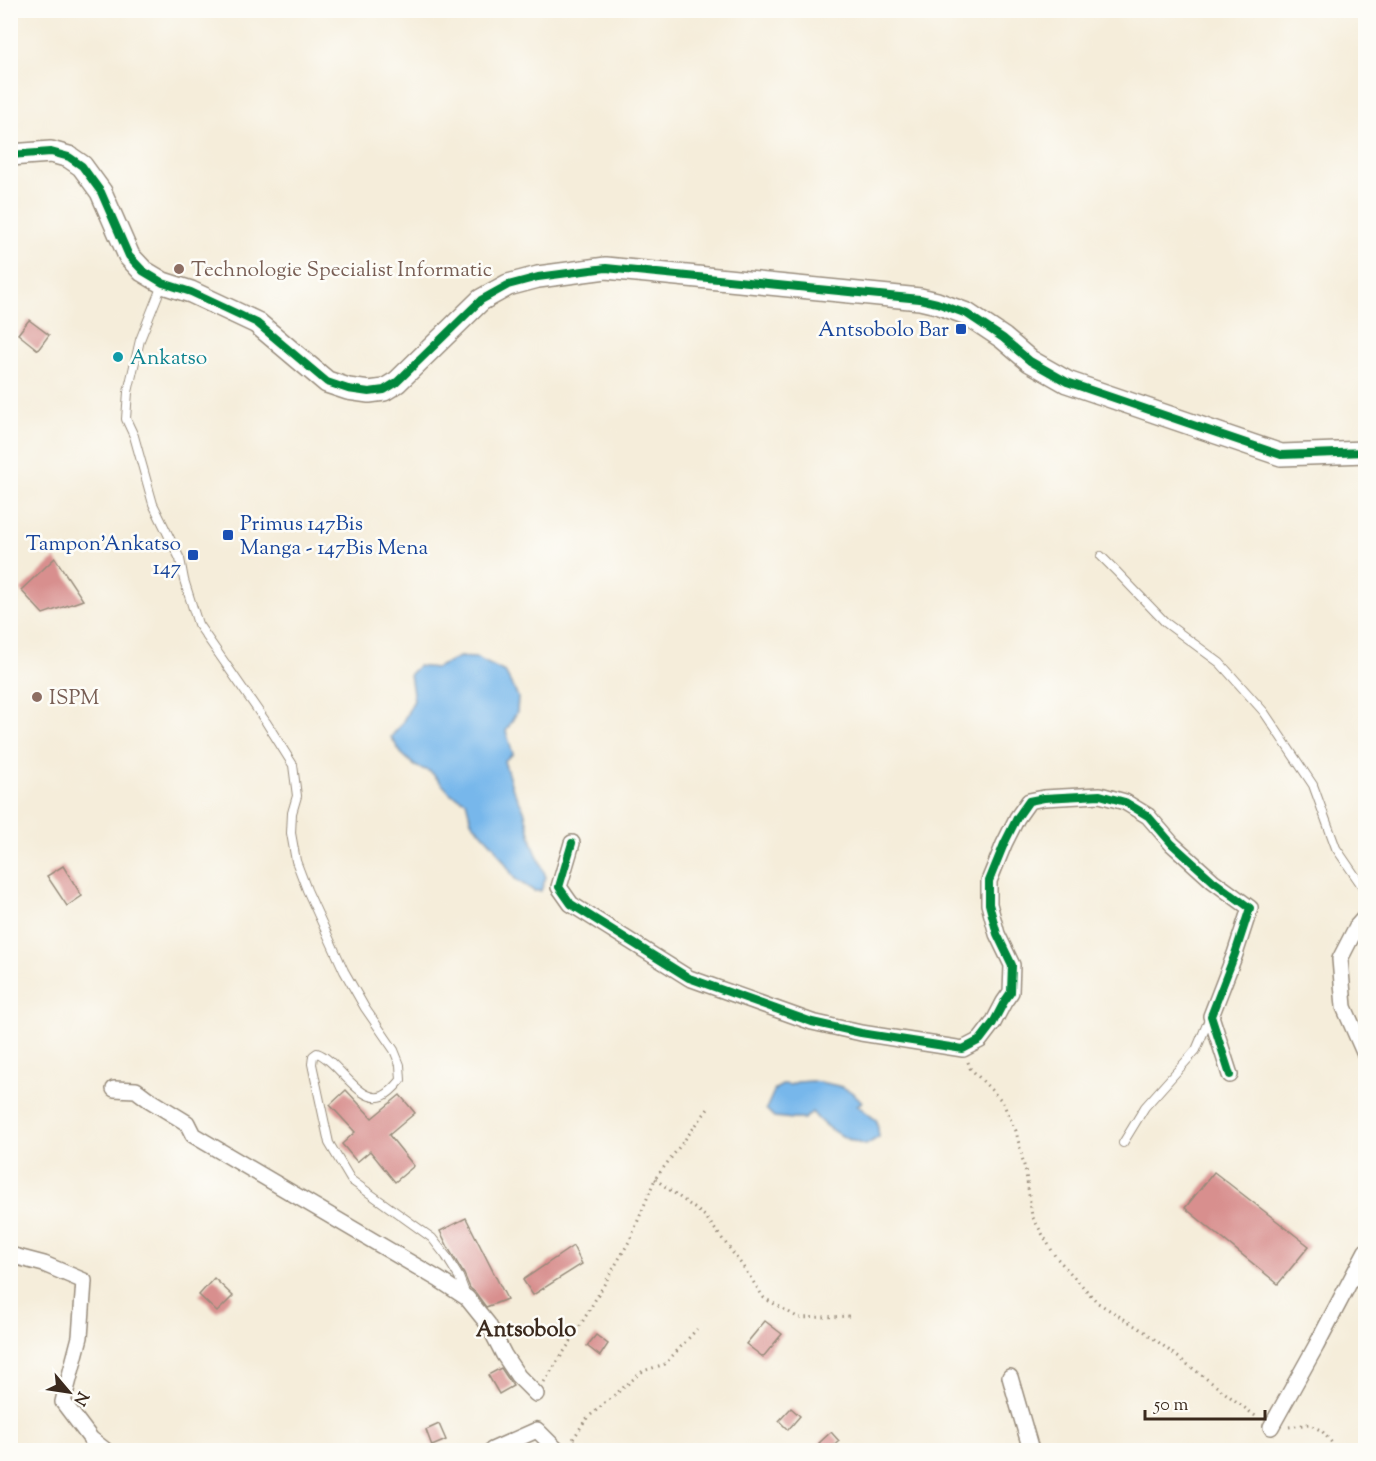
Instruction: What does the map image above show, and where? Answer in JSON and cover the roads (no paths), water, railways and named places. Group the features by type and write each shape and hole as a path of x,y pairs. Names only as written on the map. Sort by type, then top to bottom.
{"street":[{"path":"10,155 51,152 69,157 92,177 129,256 143,271 163,283 191,292 257,323 327,382 348,389 369,392 384,390 397,382 481,300 508,285 538,277 606,268 920,299 937,303 967,314 1003,338 1030,361 1066,382 1281,455 1365,452"},
{"path":"572,843 559,887 571,904 689,978 812,1022 861,1033 963,1048 980,1040 1011,992 1012,965 997,934 988,904 989,881 1017,818 1029,801 1044,798 1100,795 1125,802 1148,816 1172,844 1213,881 1250,908 1211,1016 1230,1075"},
{"path":"1365,916 1357,926 1340,959 1344,1007 1365,1057"},
{"path":"114,1089 136,1090 187,1123 193,1135 467,1298 488,1324 518,1376 536,1394"},
{"path":"1270,1427 1316,1346 1365,1251"},
{"path":"10,1256 44,1264 84,1281 80,1337 63,1402 91,1439 105,1450"},
{"path":"1010,1377 1031,1450"},
{"path":"492,1450 537,1430 557,1450"}],"lane":[{"path":"163,283 140,340 128,392 126,419 134,436 153,504 180,559 198,624 293,765 297,796 292,813 291,833 296,861 344,971 365,1008 394,1050 400,1065 401,1080 391,1090 381,1096 368,1096 324,1055 317,1053 313,1056 312,1064 329,1143 351,1180 432,1238 459,1277 467,1298"},
{"path":"1101,556 1166,623 1220,663 1264,712 1313,785 1336,848 1365,887"},
{"path":"1123,1143 1145,1107 1196,1050 1211,1016"}],"water":[{"path":"459,657 477,658 505,672 518,697 517,712 506,731 513,754 504,761 513,790 524,810 533,845 546,877 541,891 534,891 515,879 494,846 471,821 466,801 451,794 431,772 415,766 401,753 391,737 402,723 414,700 410,674 418,666 436,668"},
{"path":"812,1081 845,1088 857,1096 862,1102 857,1105 877,1121 879,1137 866,1145 836,1133 812,1112 804,1119 793,1119 774,1117 766,1109 775,1089 784,1084"}],"place":[{"name":"Technologie Specialist Informatic","path":"179,269"},
{"name":"Antsobolo Bar","path":"961,329"},
{"name":"Ankatso","path":"118,357"},
{"name":"Primus 147Bis Manga - 147Bis Mena","path":"228,535"},
{"name":"Tampon'Ankatso 147","path":"193,555"},
{"name":"ISPM","path":"37,697"}],"district":[{"name":"Antsobolo","path":"526,1328"}]}
